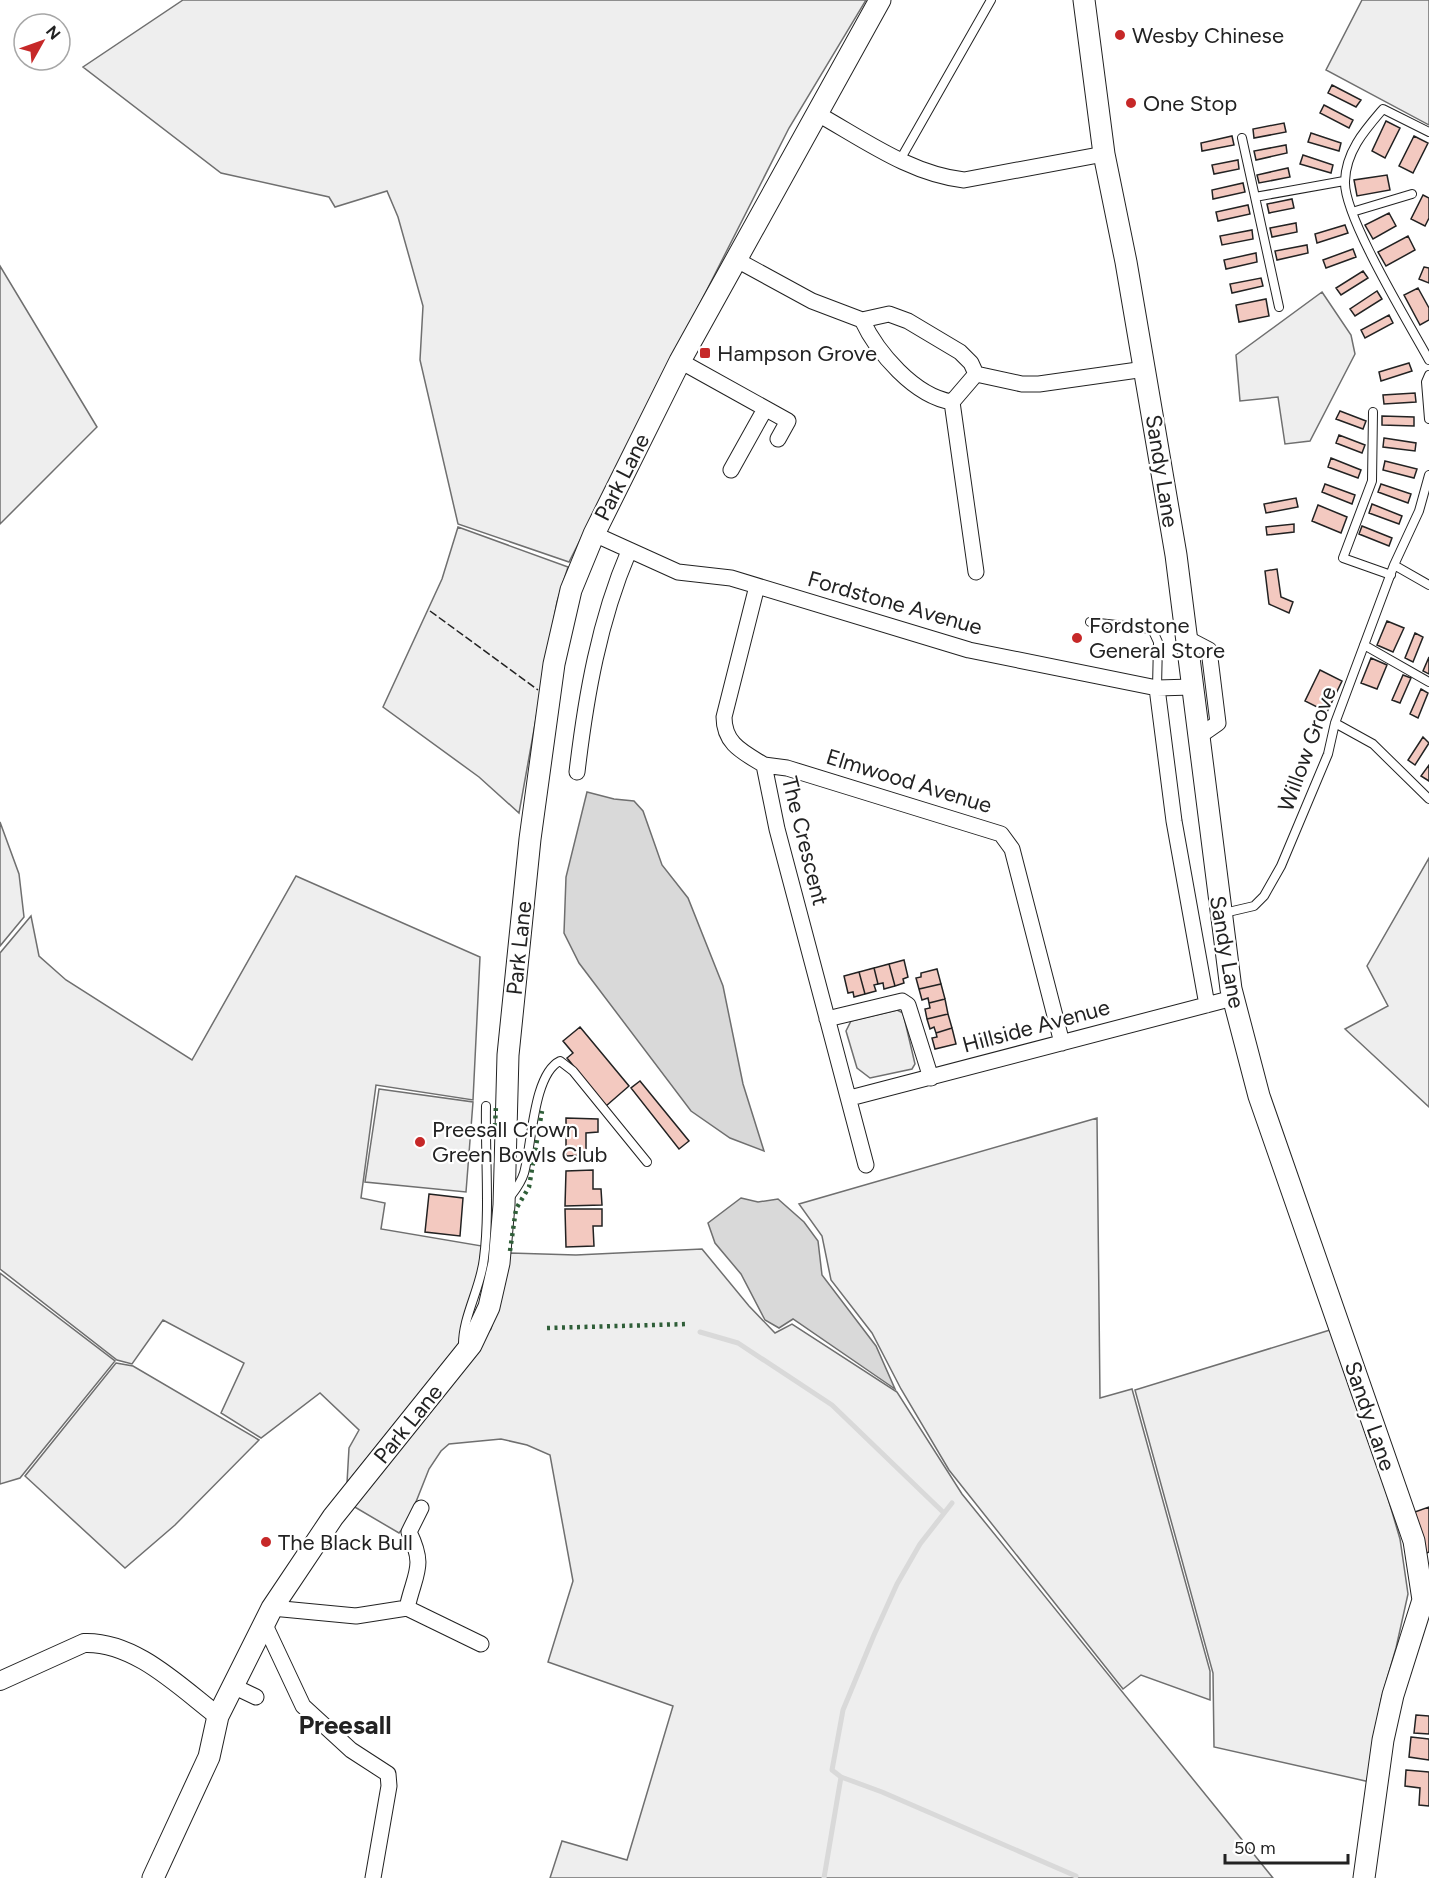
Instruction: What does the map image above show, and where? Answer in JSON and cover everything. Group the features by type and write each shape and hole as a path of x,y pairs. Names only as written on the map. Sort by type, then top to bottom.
{"main road":[{"name":"Park Lane","path":"153,1878 209,1757 218,1716 268,1616 333,1517 463,1355 489,1307 499,1263 504,1205 508,1055 540,753 564,612 594,534 680,361 880,0"},
{"name":"Sandy Lane","path":"1084,0 1104,154 1145,369 1188,639 1220,914 1233,998 1259,1096 1414,1541 1426,1600 1393,1695 1383,1740 1364,1878"}],"street":[{"path":"816,113 900,160 942,177 964,180 1104,154"},
{"path":"735,259 812,301 862,320 889,314 918,326 960,352 971,363 976,374"},
{"path":"862,320 880,353 894,367 941,400 952,402"},
{"path":"680,361 788,421 778,439"},
{"path":"976,374 1022,384 1039,384 1145,369"},
{"path":"976,374 952,402 976,572"},
{"path":"731,470 765,409"},
{"name":"Fordstone Avenue","path":"594,534 678,572 713,575 757,586 969,650 1156,688 1192,687"},
{"name":"Park Lane","path":"577,772 586,702 597,648 609,604 629,551"},
{"name":"The Crescent","path":"757,586 724,717 724,730 730,742 764,765 772,808 866,1165"},
{"path":"1188,639 1209,650 1218,723 1198,737"},
{"name":"Sandy Lane","path":"1156,688 1174,821 1207,1005"},
{"name":"Elmwood Avenue","path":"764,765 787,768 994,830 1008,840 1062,1043"},
{"name":"Hillside Avenue","path":"850,1098 1233,998"},
{"path":"827,1018 902,1001 908,1005 931,1078"},
{"path":"406,1608 420,1565 419,1552 409,1532 421,1508"},
{"path":"373,1878 389,1786 388,1774 351,1750 303,1706 268,1616 356,1616 406,1608 481,1644"},
{"path":"0,1681 84,1642 94,1642 152,1665 218,1716"},
{"path":"233,1686 256,1697"}],"lane":[{"path":"900,160 992,0"},
{"path":"1429,132 1383,109 1356,140 1344,181 1352,212 1393,296 1429,360"},
{"path":"1242,138 1279,307"},
{"path":"1255,197 1344,181"},
{"path":"1352,212 1412,194"},
{"path":"1429,375 1426,382 1429,419"},
{"path":"1373,412 1372,481 1343,558 1391,575"},
{"name":"Willow Grove","path":"1220,914 1254,906 1264,896 1281,866 1328,754 1335,723 1394,565 1419,511 1429,475"},
{"path":"1394,565 1429,585"},
{"path":"1090,622 1152,629 1158,642 1156,688"},
{"path":"1364,645 1429,682"},
{"path":"1335,723 1373,744 1429,799"},
{"path":"504,1205 520,1185 525,1171 536,1110 548,1072 551,1065 560,1061 573,1071 647,1162"},
{"path":"463,1355 463,1336 479,1286 484,1257 486,1106"}],"shaded area":[{"path":"183,0 866,0 789,128 569,562 458,524 420,360 423,306 398,217 387,191 335,207 329,197 221,173 83,67"},
{"path":"1362,0 1429,0 1429,125 1326,70"},
{"path":"0,266 97,427 0,524"},
{"path":"1322,292 1351,335 1355,354 1310,441 1285,444 1278,397 1240,401 1236,355"},
{"path":"458,527 568,567 557,602 519,813 479,777 383,707 442,579"},
{"path":"587,792 634,801 643,811 662,865 688,898 723,986 743,1084 764,1151 730,1138 691,1111 579,963 564,933 566,877"},
{"path":"0,822 19,874 24,917 0,946"},
{"path":"1429,858 1429,1107 1345,1029 1388,1006 1367,966"},
{"path":"296,876 480,957 473,1100 376,1085 361,1198 385,1203 381,1229 482,1246 478,1274 459,1344 347,1483 349,1448 359,1430 320,1393 261,1438 221,1413 244,1363 163,1320 132,1364 117,1360 0,1269 0,953 31,916 39,956 66,980 192,1060"},
{"path":"897,1010 903,1013 915,1064 912,1069 870,1078 857,1068 846,1031 851,1021"},
{"name":"Preesall Crown Green Bowls Club","path":"379,1089 473,1102 466,1192 365,1182"},
{"path":"1097,1118 1100,1398 1132,1389 1210,1671 1210,1700 1141,1675 1123,1689 949,1470 901,1389 872,1333 831,1280 822,1236 799,1204"},
{"path":"741,1198 758,1202 778,1199 804,1222 818,1241 822,1275 876,1346 895,1389 793,1319 779,1328 765,1320 741,1274 715,1243 708,1223"},
{"path":"702,1249 749,1306 775,1333 792,1324 897,1392 962,1494 1273,1878 550,1878 562,1841 627,1860 673,1706 548,1662 573,1581 550,1455 527,1445 501,1439 449,1444 441,1451 429,1469 408,1522 399,1533 353,1506 491,1329 510,1253 576,1255"},
{"path":"0,1273 115,1361 20,1478 0,1484"},
{"path":"1330,1330 1378,1464 1400,1539 1408,1594 1381,1700 1370,1782 1214,1747 1213,1673 1135,1390"},
{"path":"116,1363 133,1366 259,1440 175,1525 125,1568 25,1476"}],"building":[{"path":"1332,85 1361,100 1356,107 1328,93"},
{"path":"1324,105 1353,120 1349,128 1320,113"},
{"path":"1386,121 1400,128 1385,158 1372,151"},
{"path":"1284,123 1286,132 1254,138 1253,129"},
{"path":"1311,133 1341,143 1339,151 1308,142"},
{"path":"1232,136 1234,145 1202,151 1201,143"},
{"path":"1414,136 1428,143 1413,173 1399,166"},
{"path":"1286,145 1287,153 1256,160 1254,151"},
{"path":"1303,155 1333,165 1331,173 1300,164"},
{"path":"1238,160 1239,169 1214,174 1212,165"},
{"path":"1288,168 1290,177 1259,183 1257,175"},
{"path":"1387,175 1390,190 1357,196 1354,180"},
{"path":"1243,183 1245,192 1213,199 1212,190"},
{"path":"1423,195 1429,198 1429,218 1425,226 1411,219"},
{"path":"1292,199 1294,208 1269,213 1267,204"},
{"path":"1248,205 1250,214 1218,221 1216,212"},
{"path":"1389,213 1396,226 1373,239 1365,225"},
{"path":"1296,223 1297,232 1272,237 1270,228"},
{"path":"1345,225 1348,233 1317,243 1315,234"},
{"path":"1252,230 1253,239 1222,245 1220,236"},
{"path":"1408,236 1415,250 1386,266 1378,252"},
{"path":"1307,245 1308,253 1277,260 1275,251"},
{"path":"1353,249 1356,257 1326,268 1323,260"},
{"path":"1256,253 1257,262 1226,269 1224,260"},
{"path":"1424,267 1429,268 1429,283 1419,279"},
{"path":"1363,271 1368,278 1341,295 1336,288"},
{"path":"1261,278 1263,286 1232,293 1230,284"},
{"path":"1418,288 1429,308 1429,320 1420,325 1404,295"},
{"path":"1377,291 1382,299 1355,316 1350,309"},
{"path":"1266,299 1269,316 1239,322 1236,305"},
{"path":"1389,315 1393,323 1365,338 1361,330"},
{"path":"1409,363 1412,371 1381,381 1379,372"},
{"path":"1415,393 1416,402 1384,404 1383,395"},
{"path":"1340,411 1366,421 1363,429 1336,419"},
{"path":"1382,416 1414,417 1414,426 1382,425"},
{"path":"1339,435 1365,445 1362,453 1336,443"},
{"path":"1384,438 1416,443 1415,451 1383,447"},
{"path":"1331,458 1361,470 1358,478 1328,467"},
{"path":"1385,461 1417,469 1414,478 1383,470"},
{"path":"1325,484 1355,495 1352,504 1322,492"},
{"path":"1381,484 1411,494 1408,503 1378,492"},
{"path":"1296,498 1298,507 1266,513 1264,504"},
{"path":"1372,504 1402,516 1399,524 1369,513"},
{"path":"1318,505 1347,517 1341,533 1312,521"},
{"path":"1294,524 1294,532 1267,535 1266,527"},
{"path":"1362,526 1392,538 1389,546 1359,534"},
{"path":"1277,569 1281,597 1293,602 1289,613 1269,604 1265,571"},
{"path":"1387,621 1404,628 1393,652 1377,645"},
{"path":"1415,633 1423,637 1413,662 1405,658"},
{"path":"1429,657 1429,674 1423,671"},
{"path":"1371,658 1387,665 1377,689 1361,683"},
{"path":"1320,670 1342,681 1327,712 1305,701"},
{"path":"1403,675 1411,678 1400,703 1392,700"},
{"path":"1421,689 1428,693 1418,718 1410,714"},
{"path":"1423,737 1429,743 1415,765 1408,760"},
{"path":"1429,765 1429,781 1421,776"},
{"path":"904,960 908,977 903,979 904,983 895,986 889,964"},
{"path":"889,964 895,986 884,989 883,983 878,984 874,968"},
{"path":"874,968 878,984 874,985 876,991 865,994 859,972"},
{"path":"937,969 941,984 919,989 916,978 921,977 921,973"},
{"path":"859,972 865,994 854,997 853,992 848,993 844,976"},
{"path":"941,984 945,999 929,1003 928,998 922,1000 919,989"},
{"path":"945,999 948,1014 927,1019 925,1009 930,1008 929,1003"},
{"path":"948,1014 952,1028 936,1033 934,1027 930,1029 927,1019"},
{"path":"580,1027 629,1086 606,1106 567,1058 573,1053 563,1041"},
{"path":"952,1028 956,1044 935,1049 932,1038 937,1037 936,1033"},
{"path":"640,1081 689,1141 679,1149 631,1088"},
{"path":"566,1118 598,1119 598,1132 586,1133 586,1155 566,1156"},
{"path":"593,1170 593,1189 601,1189 602,1205 565,1206 566,1171"},
{"path":"429,1194 463,1198 460,1236 425,1232"},
{"path":"565,1209 602,1209 602,1226 593,1226 594,1246 566,1247"},
{"path":"1429,1507 1429,1552 1425,1554 1412,1513"},
{"path":"1416,1715 1429,1716 1429,1734 1414,1733"},
{"path":"1411,1737 1429,1739 1429,1760 1409,1757"},
{"path":"1406,1770 1429,1772 1429,1806 1419,1805 1420,1788 1405,1786"}],"waterway":[{"path":"700,1332 738,1343 832,1405 944,1513"},
{"path":"824,1878 841,1777 832,1770 843,1710 897,1584 920,1544 952,1503"},
{"path":"841,1777 882,1792 1076,1876"}],"hedge":[{"path":"495,1126 496,1105"},
{"path":"510,1251 516,1209 529,1187 542,1111"},
{"path":"547,1328 689,1324"}],"fence":[{"path":"430,611 538,690"}],"place":[{"name":"Wesby Chinese","path":"1120,35"},
{"name":"One Stop","path":"1131,103"},
{"name":"Hampson Grove","path":"705,353"},
{"name":"Fordstone General Store","path":"1077,638"},
{"name":"Preesall Crown Green Bowls Club","path":"420,1142"},
{"name":"The Black Bull","path":"266,1542"}],"district":[{"name":"Preesall","path":"345,1725"}]}
